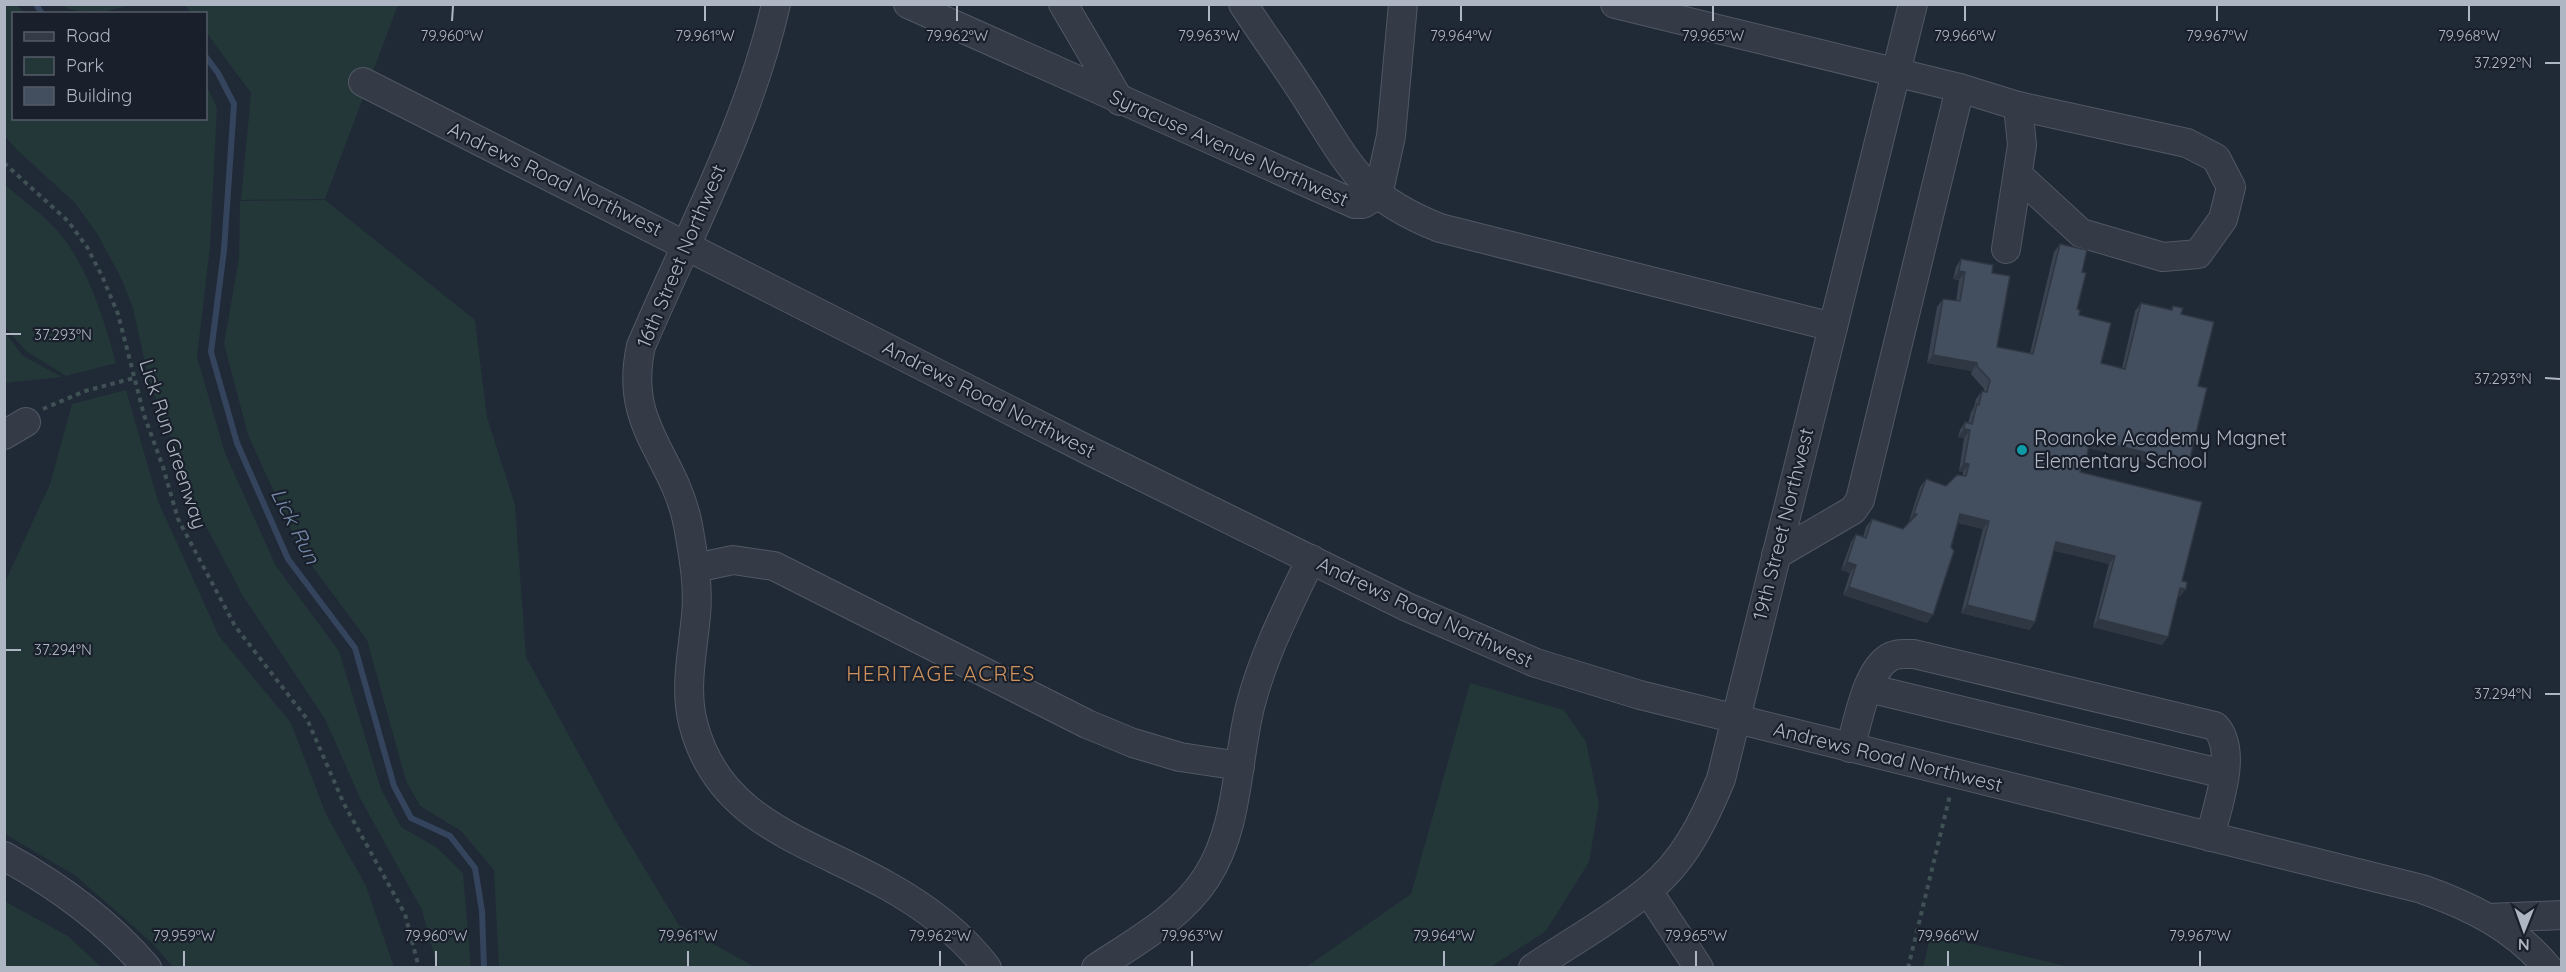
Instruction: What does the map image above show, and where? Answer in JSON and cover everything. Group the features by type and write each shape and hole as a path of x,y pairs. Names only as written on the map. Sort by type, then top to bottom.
{"street":[{"name":"16th Street Northwest","path":"776,4 759,70 641,345 636,368 636,395 641,417 682,506 695,568 697,613 688,693 692,721 700,748 713,773 743,807 771,826 885,884 926,909 953,931 987,968"},
{"name":"Syracuse Avenue Northwest","path":"908,4 1355,204 1363,204 1378,195 1413,217 1440,228 1833,327"},
{"path":"1063,4 1120,100"},
{"path":"1243,4 1342,157 1355,175 1378,195 1391,136 1403,4"},
{"path":"1615,4 1960,88 2018,105 2187,143 2216,158 2231,187 2223,219 2198,254 2163,257 2081,233 2018,175"},
{"name":"19th Street Northwest","path":"1533,968 1648,891 1689,844 1707,813 1721,779 1913,4"},
{"name":"Andrews Road Northwest","path":"363,82 1088,450 1427,615 1536,663 1640,695 2421,889 2459,902 2489,918 2513,934 2548,968"},
{"path":"1776,555 1853,510 1860,500 1960,88"},
{"path":"2006,249 2022,145 2018,105"},
{"path":"1096,968 1154,930 1186,903 1205,880 1220,855 1228,832 1259,674 1311,559"},
{"path":"695,568 733,560 754,561 774,566 1087,724 1133,743 1180,757 1240,766"},
{"path":"1850,748 1870,681 1890,657 1914,654 2203,723 2215,726 2224,739 2226,759 2210,837"},
{"path":"1868,688 2224,774"},
{"path":"4,856 53,885 92,913 147,968"},
{"path":"1648,891 1698,968"},
{"path":"2489,918 2562,915"}],"path":[{"name":"Lick Run Greenway","path":"4,164 68,221 87,247 118,314 134,378 178,519 235,626 307,718 344,804 405,914 418,968"},
{"path":"15,428 48,405 85,391 134,378"},
{"path":"1908,968 1955,774"}],"green space":[{"path":"4,5 17,5 23,12 12,12 12,120 207,120 207,86 217,108 210,247 197,357 225,453 276,566 339,651 381,789 401,827 436,847 463,873 471,967 437,967 422,910 360,798 325,719 243,596 198,511 149,381 133,308 122,280 98,235 75,203 5,136"},
{"path":"59,5 129,5 110,10 87,12"},
{"path":"177,5 398,5 325,199 241,200 251,93 207,33 207,12 190,12 186,6"},
{"path":"4,184 53,226 65,240 92,291 116,363 66,376 26,351 5,327"},
{"path":"325,200 475,320 487,417 515,505 526,657 614,818 679,925 755,967 499,967 494,870 461,831 420,806 406,781 367,640 301,551 248,435 224,344 239,258 240,201"},
{"path":"5,333 23,356 62,377 5,383"},
{"path":"126,390 158,501 219,636 291,723 326,814 366,886 394,967 173,967 151,942 76,876 5,834 5,582 50,484 72,404"},
{"path":"1470,683 1564,710 1586,742 1599,804 1589,862 1546,931 1491,967 1306,967 1411,894"},
{"path":"6,902 68,936 101,967 5,967"},
{"path":"1931,934 2070,967 1923,967"}],"building":[{"name":"Roanoke Academy Magnet Elementary School","path":"2060,244 2087,250 2082,272 2086,273 2077,309 2080,310 2079,315 2111,323 2101,363 2125,369 2141,303 2172,310 2173,306 2183,308 2181,314 2214,322 2198,386 2207,388 2189,463 2090,439 2087,456 2083,460 2080,472 2202,502 2182,581 2187,582 2186,589 2180,588 2168,637 2098,619 2115,556 2056,542 2035,622 1967,605 1989,521 1960,514 1951,547 1954,551 1933,615 1849,587 1856,565 1847,562 1856,534 1866,538 1872,519 1903,529 1917,514 1914,513 1926,479 1946,486 1957,475 1966,476 1969,464 1964,463 1970,430 1964,429 1965,422 1972,424 1982,391 1987,392 1990,380 1977,366 1977,363 1933,355 1943,299 1960,301 1965,272 1959,271 1961,259 1993,265 1992,273 2010,276 1997,347 2033,354"}],"waterway":[{"name":"Lick Run","path":"36,4 41,12"},
{"name":"Lick Run","path":"207,58 218,73 234,104 224,250 211,352 237,443 288,559 355,648 394,786 411,818 450,836 475,868 482,911 484,968"}],"place":[{"name":"Roanoke Academy Magnet Elementary School","path":"2022,450"}],"district":[{"name":"HERITAGE ACRES","path":"941,674"}]}
